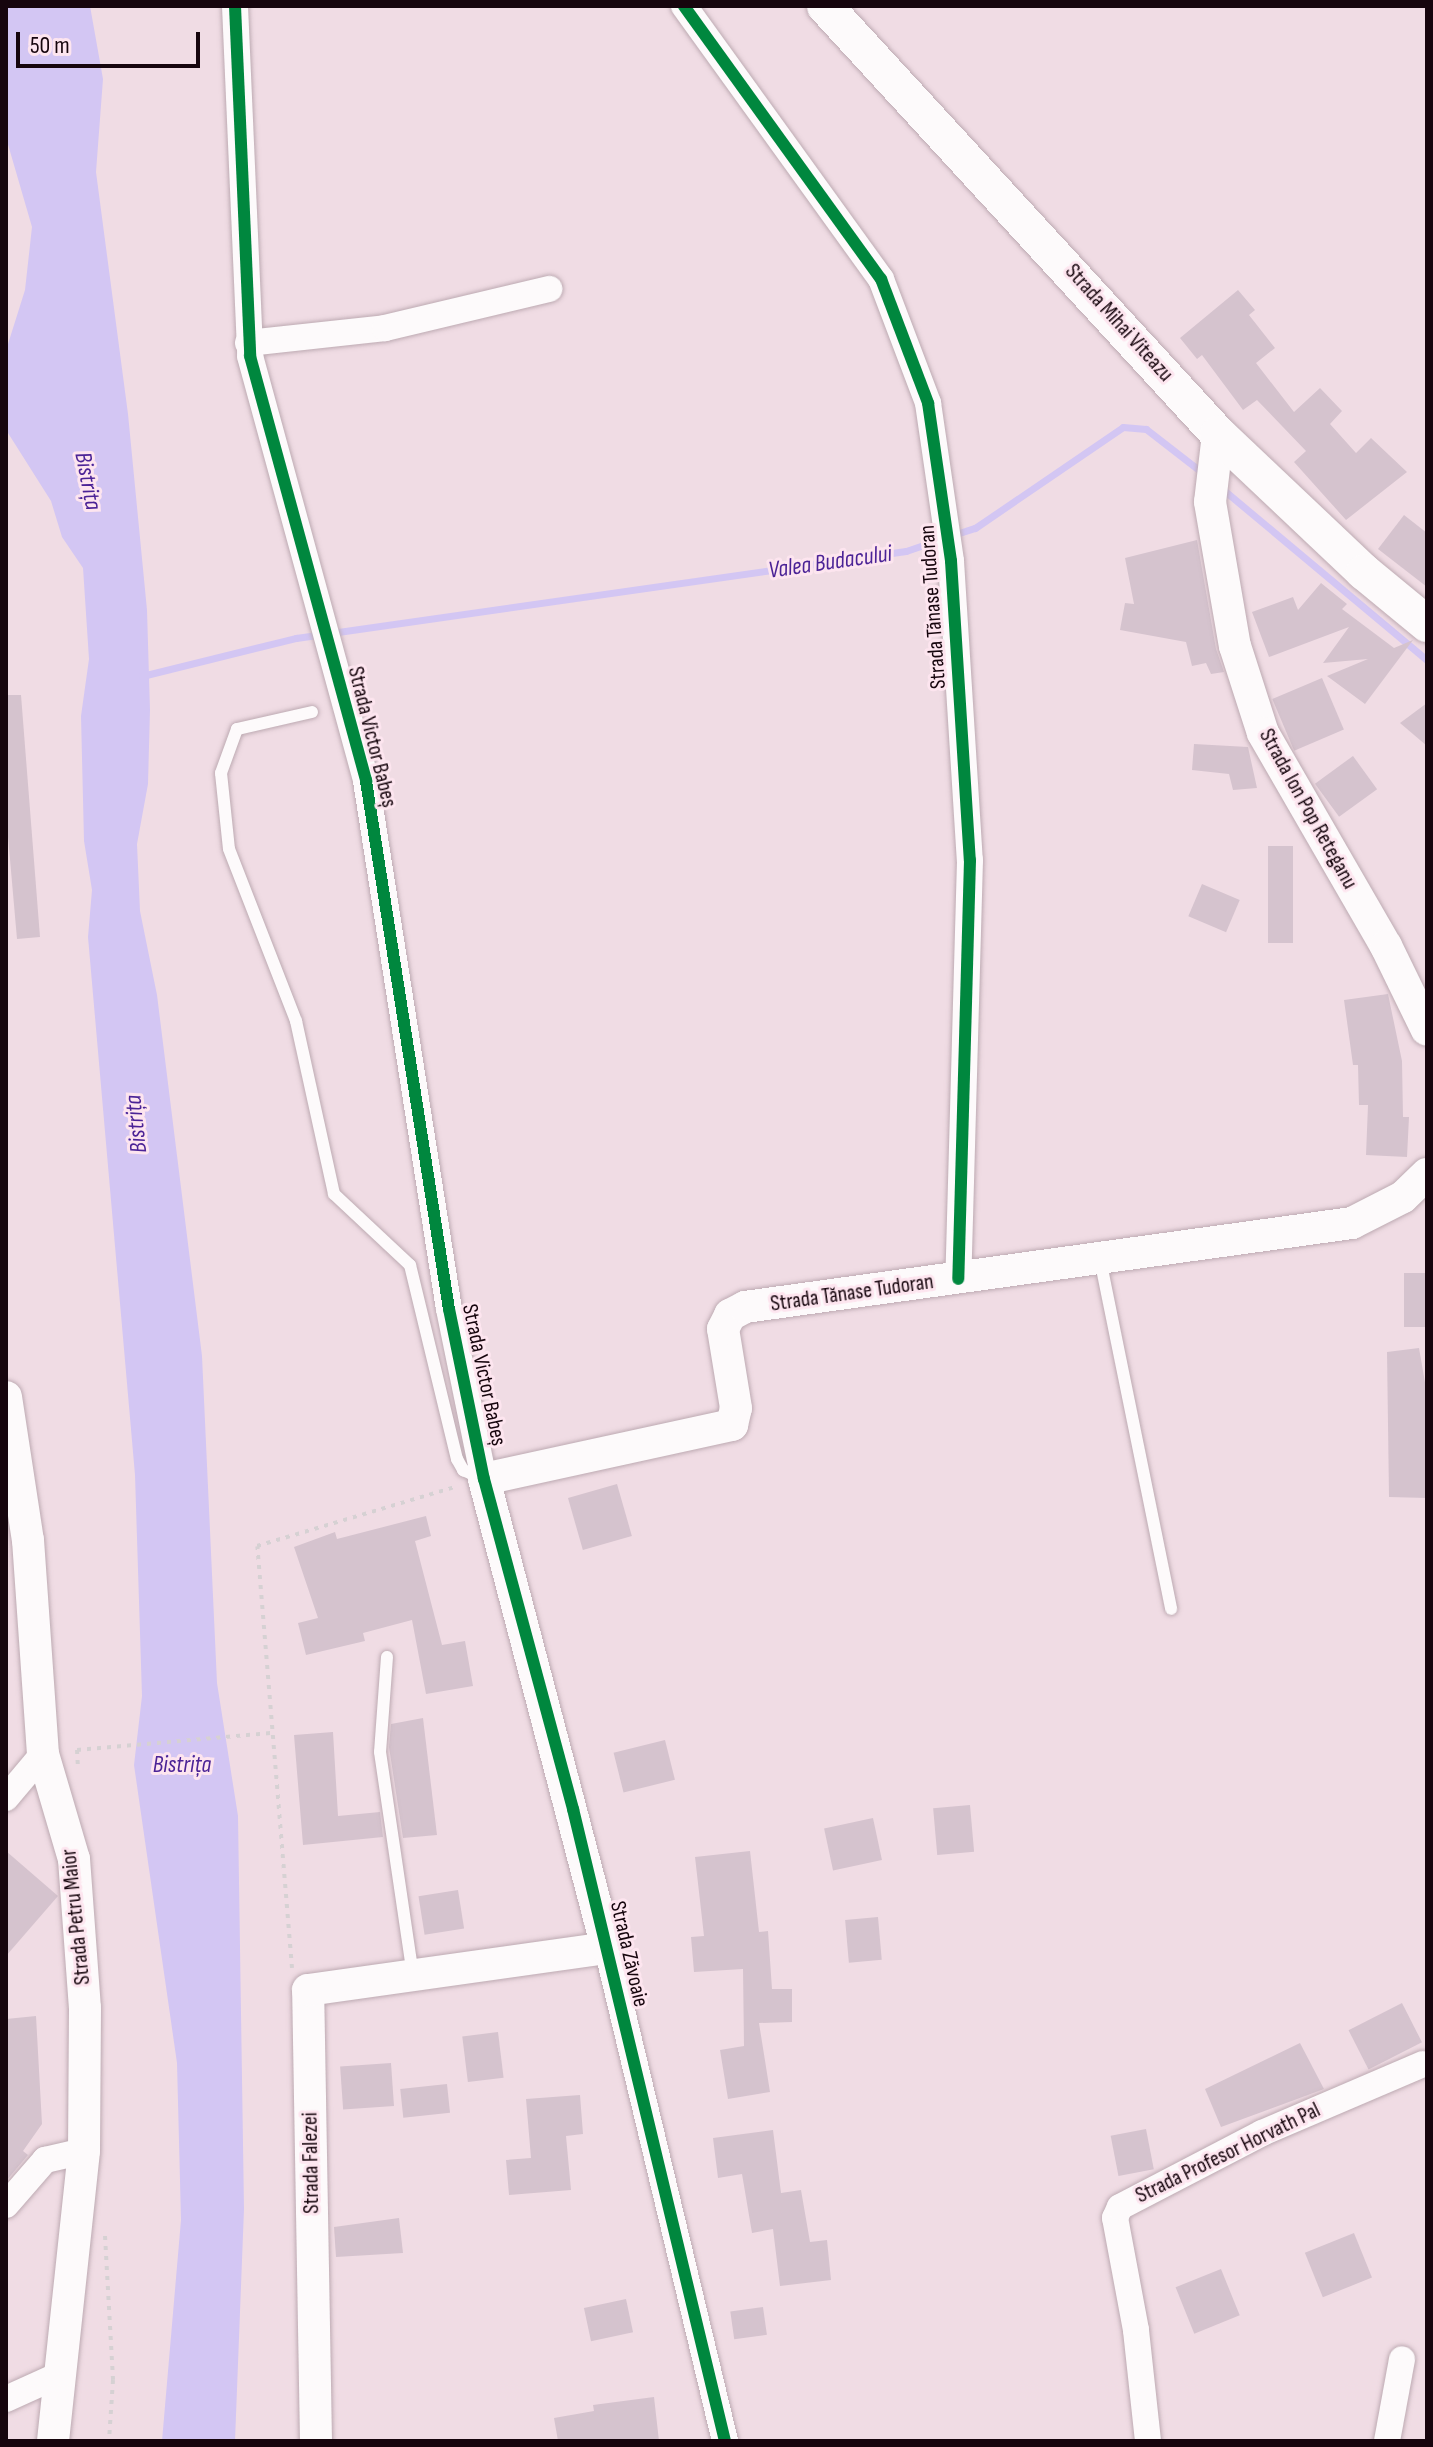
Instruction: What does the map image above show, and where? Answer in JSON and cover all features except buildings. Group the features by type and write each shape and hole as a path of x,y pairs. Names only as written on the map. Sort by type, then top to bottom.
{"main road":[{"name":"Strada Mihai Viteazu","path":"825,6 1216,447 1427,624"}],"street":[{"name":"Strada Victor Babeș","path":"235,6 248,343 366,781 449,1309 484,1479"},
{"name":"Strada Tănase Tudoran","path":"484,1479 732,1425 736,1408 723,1329 737,1310 958,1279 970,860 951,561 928,403 881,279 684,6"},
{"path":"248,343 385,328 549,289"},
{"name":"Strada Ion Pop Reteganu","path":"1216,447 1210,502 1235,646 1263,733 1386,946 1427,1030"},
{"path":"958,1279 1352,1223 1403,1197 1427,1174"},
{"name":"Strada Petru Maior","path":"7,1413 28,1540 43,1754 74,1859 85,2008 84,2151 53,2441"},
{"name":"Strada Zăvoaie","path":"484,1479 607,1948 725,2441"},
{"path":"6,1798 43,1754"},
{"path":"308,1990 607,1948"},
{"name":"Strada Falezei","path":"308,1990 316,2441"},
{"name":"Strada Profesor Horvath Pal","path":"1148,2441 1136,2330 1115,2218 1120,2207 1262,2133 1423,2064"},
{"path":"6,2205 45,2160 84,2151"},
{"path":"1387,2441 1402,2359"},
{"path":"6,2399 61,2374"}],"lane":[{"path":"312,712 237,729 221,773 229,849 296,1021 334,1194 410,1265 457,1459 470,1475 484,1479"},
{"path":"1100,1259 1171,1609"},
{"path":"387,1657 380,1752 413,1975"}],"path":[{"path":"308,1990 290,1965 257,1546 484,1479"},
{"path":"82,1749 270,1733"}],"water":[{"name":"Bistrița","path":"6,6 90,6 103,79 96,172 128,414 147,610 150,710 148,784 137,844 140,911 157,995 202,1356 217,1683 238,1816 244,2209 235,2441 162,2441 181,2220 177,2063 134,1765 142,1696 135,1475 88,937 92,890 84,841 81,716 89,659 83,568 62,537 51,501 8,433 8,344 25,290 32,227 7,141"}],"waterway":[{"name":"Valea Budacului","path":"953,535 975,528 1123,427 1146,429 1204,474"},
{"name":"Valea Budacului","path":"1220,487 1427,660"},
{"name":"Valea Budacului","path":"142,676 296,638 906,551 941,539"}],"cycle path":[{"path":"235,6 250,356 366,781 449,1309 484,1479 573,1809 725,2441"},
{"path":"684,6 881,279 928,403 951,561 970,860 958,1279"}]}
